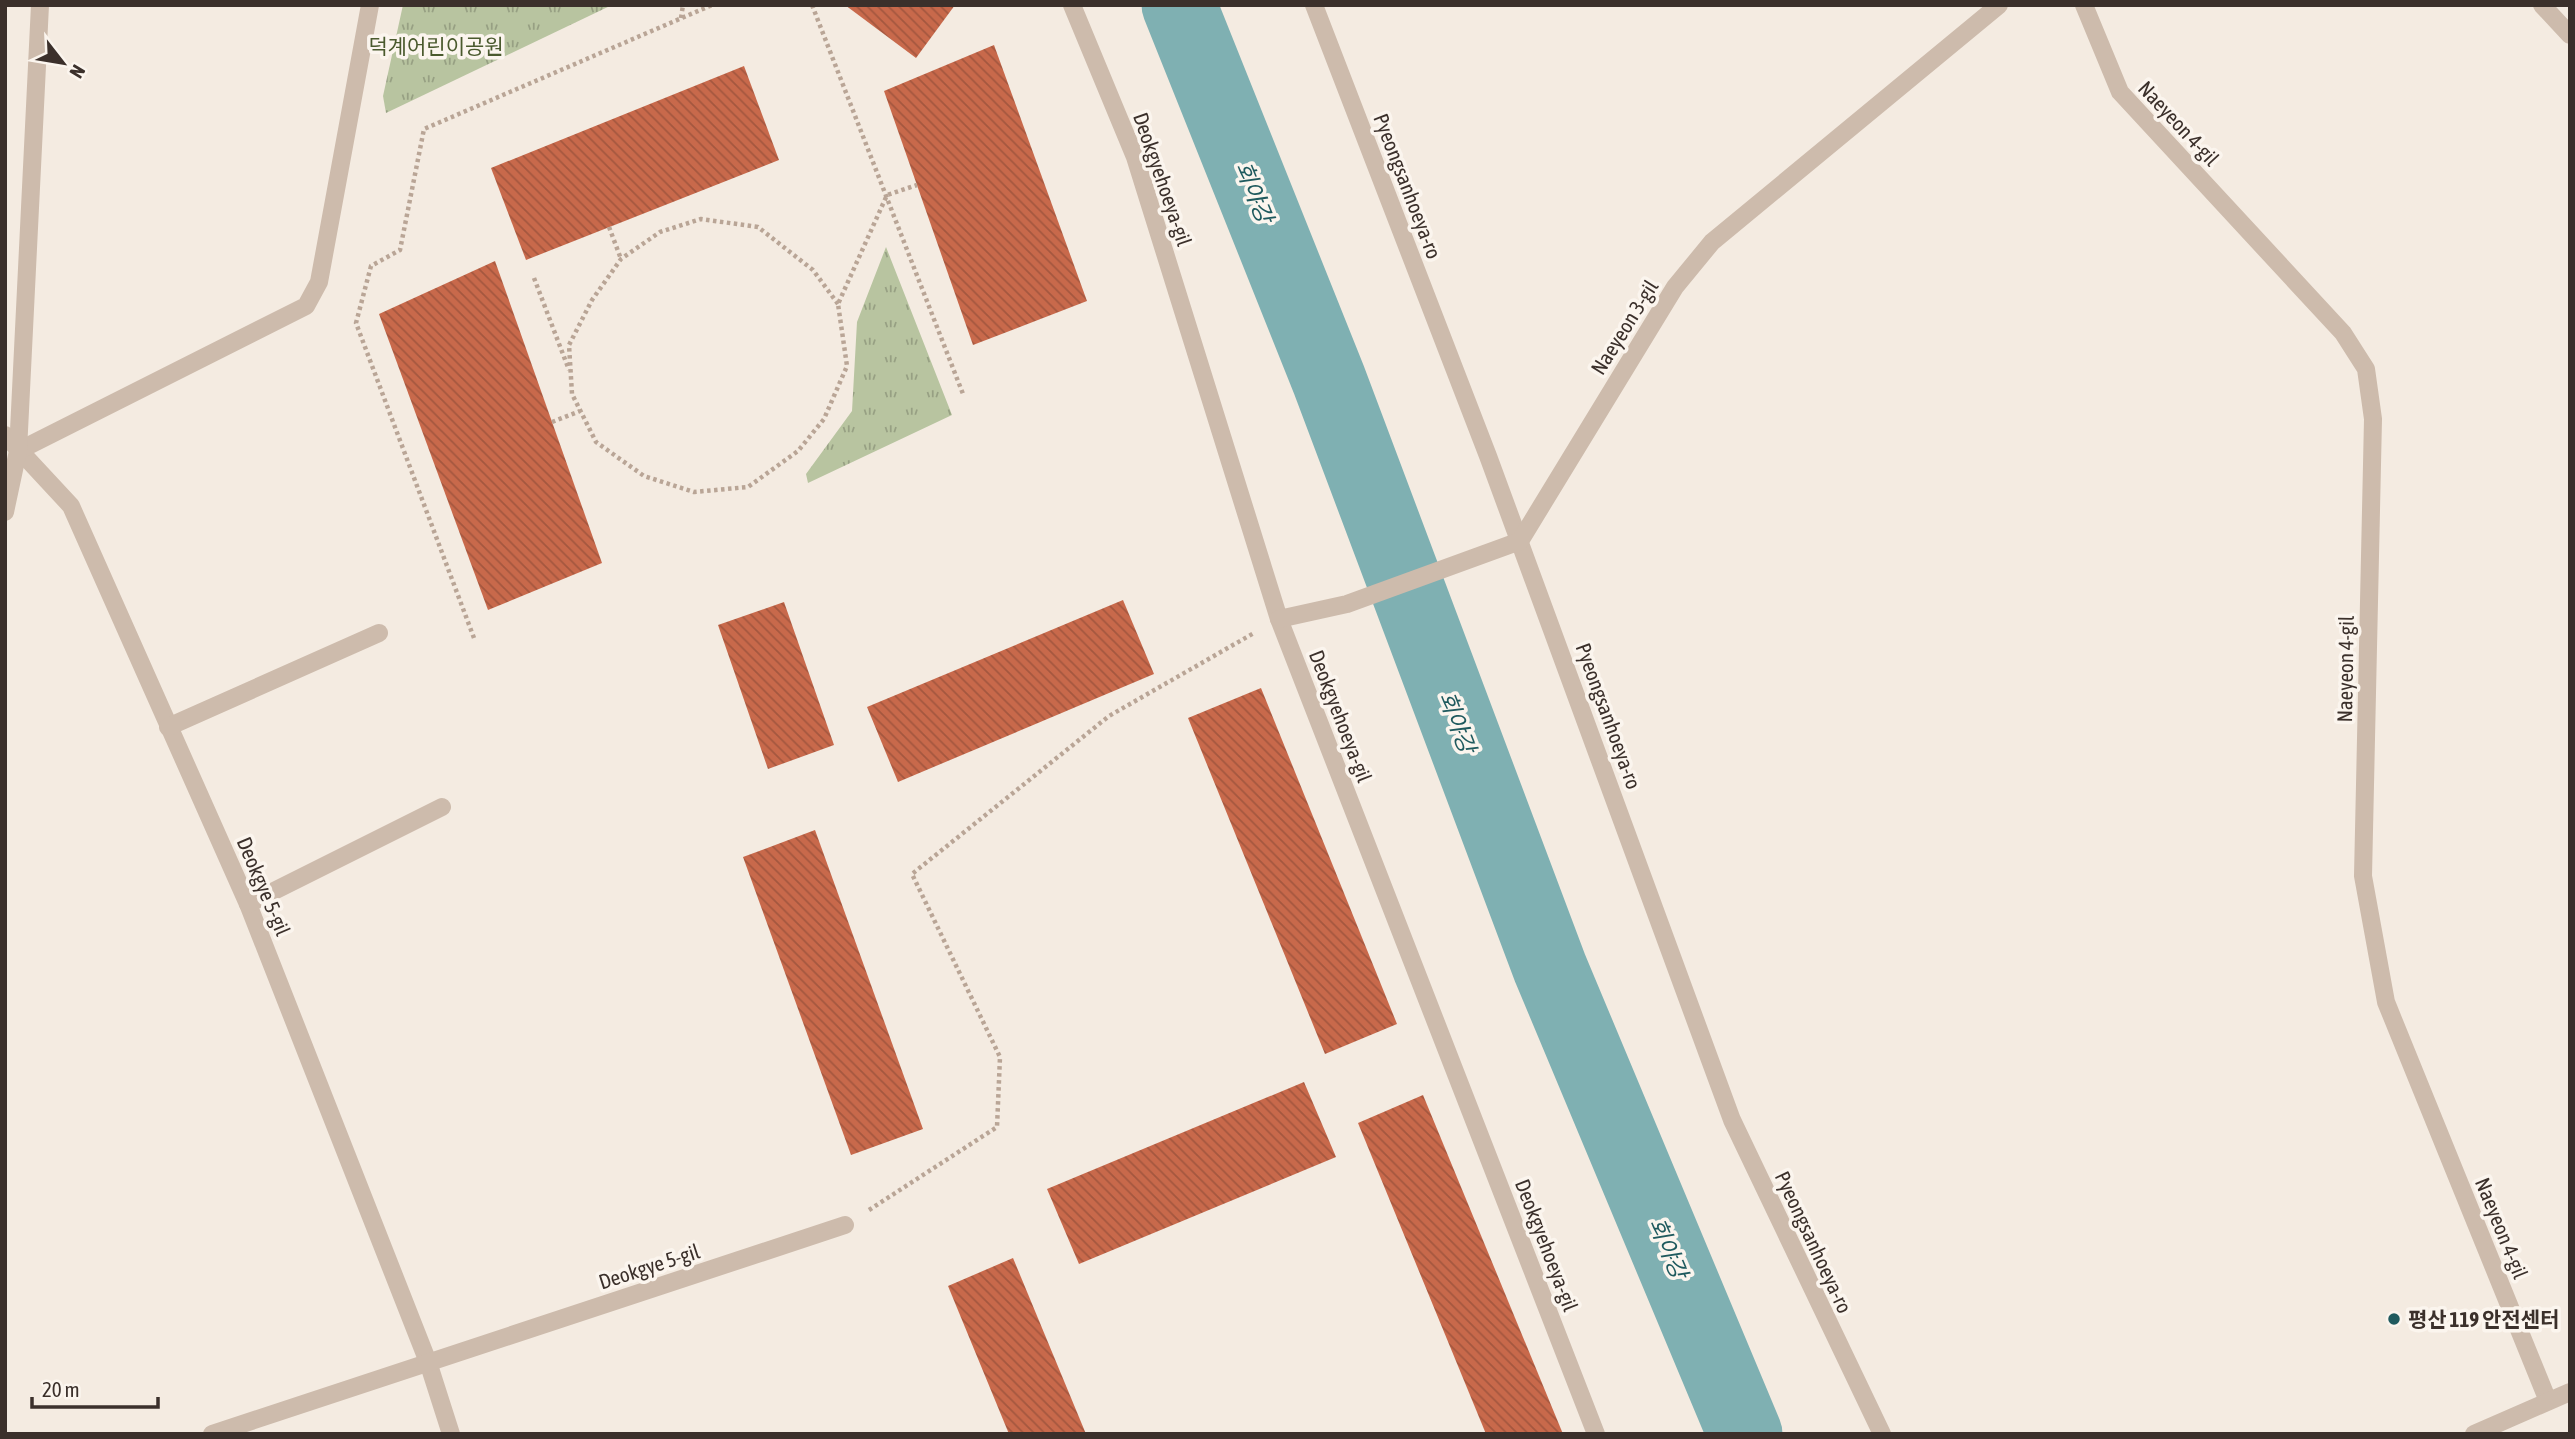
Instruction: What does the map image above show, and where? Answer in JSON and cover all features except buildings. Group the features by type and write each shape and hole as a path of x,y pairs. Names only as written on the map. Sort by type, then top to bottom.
{"street":[{"path":"5,512 18,451 40,5"},
{"path":"18,451 306,306 318,282 370,5"},
{"name":"Deokgyehoeya-gil","path":"1072,5 1135,157 1279,619 1596,1434"},
{"name":"Pyeongsanhoeya-ro","path":"1314,5 1520,541 1732,1120 1882,1434"},
{"name":"Naeyeon 3-gil","path":"1520,541 1675,287 1712,242 2000,5"},
{"name":"Naeyeon 4-gil","path":"2084,5 2120,92 2343,333 2366,369 2373,419 2362,876 2375,950 2386,1002 2548,1401"},
{"path":"2542,5 2570,35"},
{"name":"Deokgye 5-gil","path":"5,435 71,506 248,904 428,1362"},
{"path":"1279,619 1347,604 1520,541"},
{"path":"168,727 379,633"},
{"path":"248,904 442,807"},
{"name":"Deokgye 5-gil","path":"212,1434 845,1225"},
{"path":"428,1362 452,1434"},
{"path":"2474,1434 2570,1392"}],"path":[{"path":"681,19 683,5"},
{"path":"474,638 356,323 371,266 401,250 424,129 712,5"},
{"path":"812,5 963,394"},
{"path":"838,304 887,195 916,185"},
{"path":"701,219 758,227 813,270 838,304 847,366 824,419 798,451 748,487 694,492 644,476 596,442 572,394 569,345 592,300 621,259 660,232 701,219"},
{"path":"609,227 621,259"},
{"path":"534,278 571,374"},
{"path":"552,422 580,411"},
{"path":"845,1225 997,1127 1000,1057 912,874 1109,716 1279,619"}],"green space":[{"name":"덕계어린이공원","path":"403,5 612,5 386,113 383,96"},
{"path":"886,247 952,415 808,483 806,474 852,411 857,322"}],"waterway":[{"name":"회야강","path":"1179,5 1329,380 1550,968 1745,1434"}],"place":[{"name":"평산 119 안전센터","path":"2394,1319"}]}
